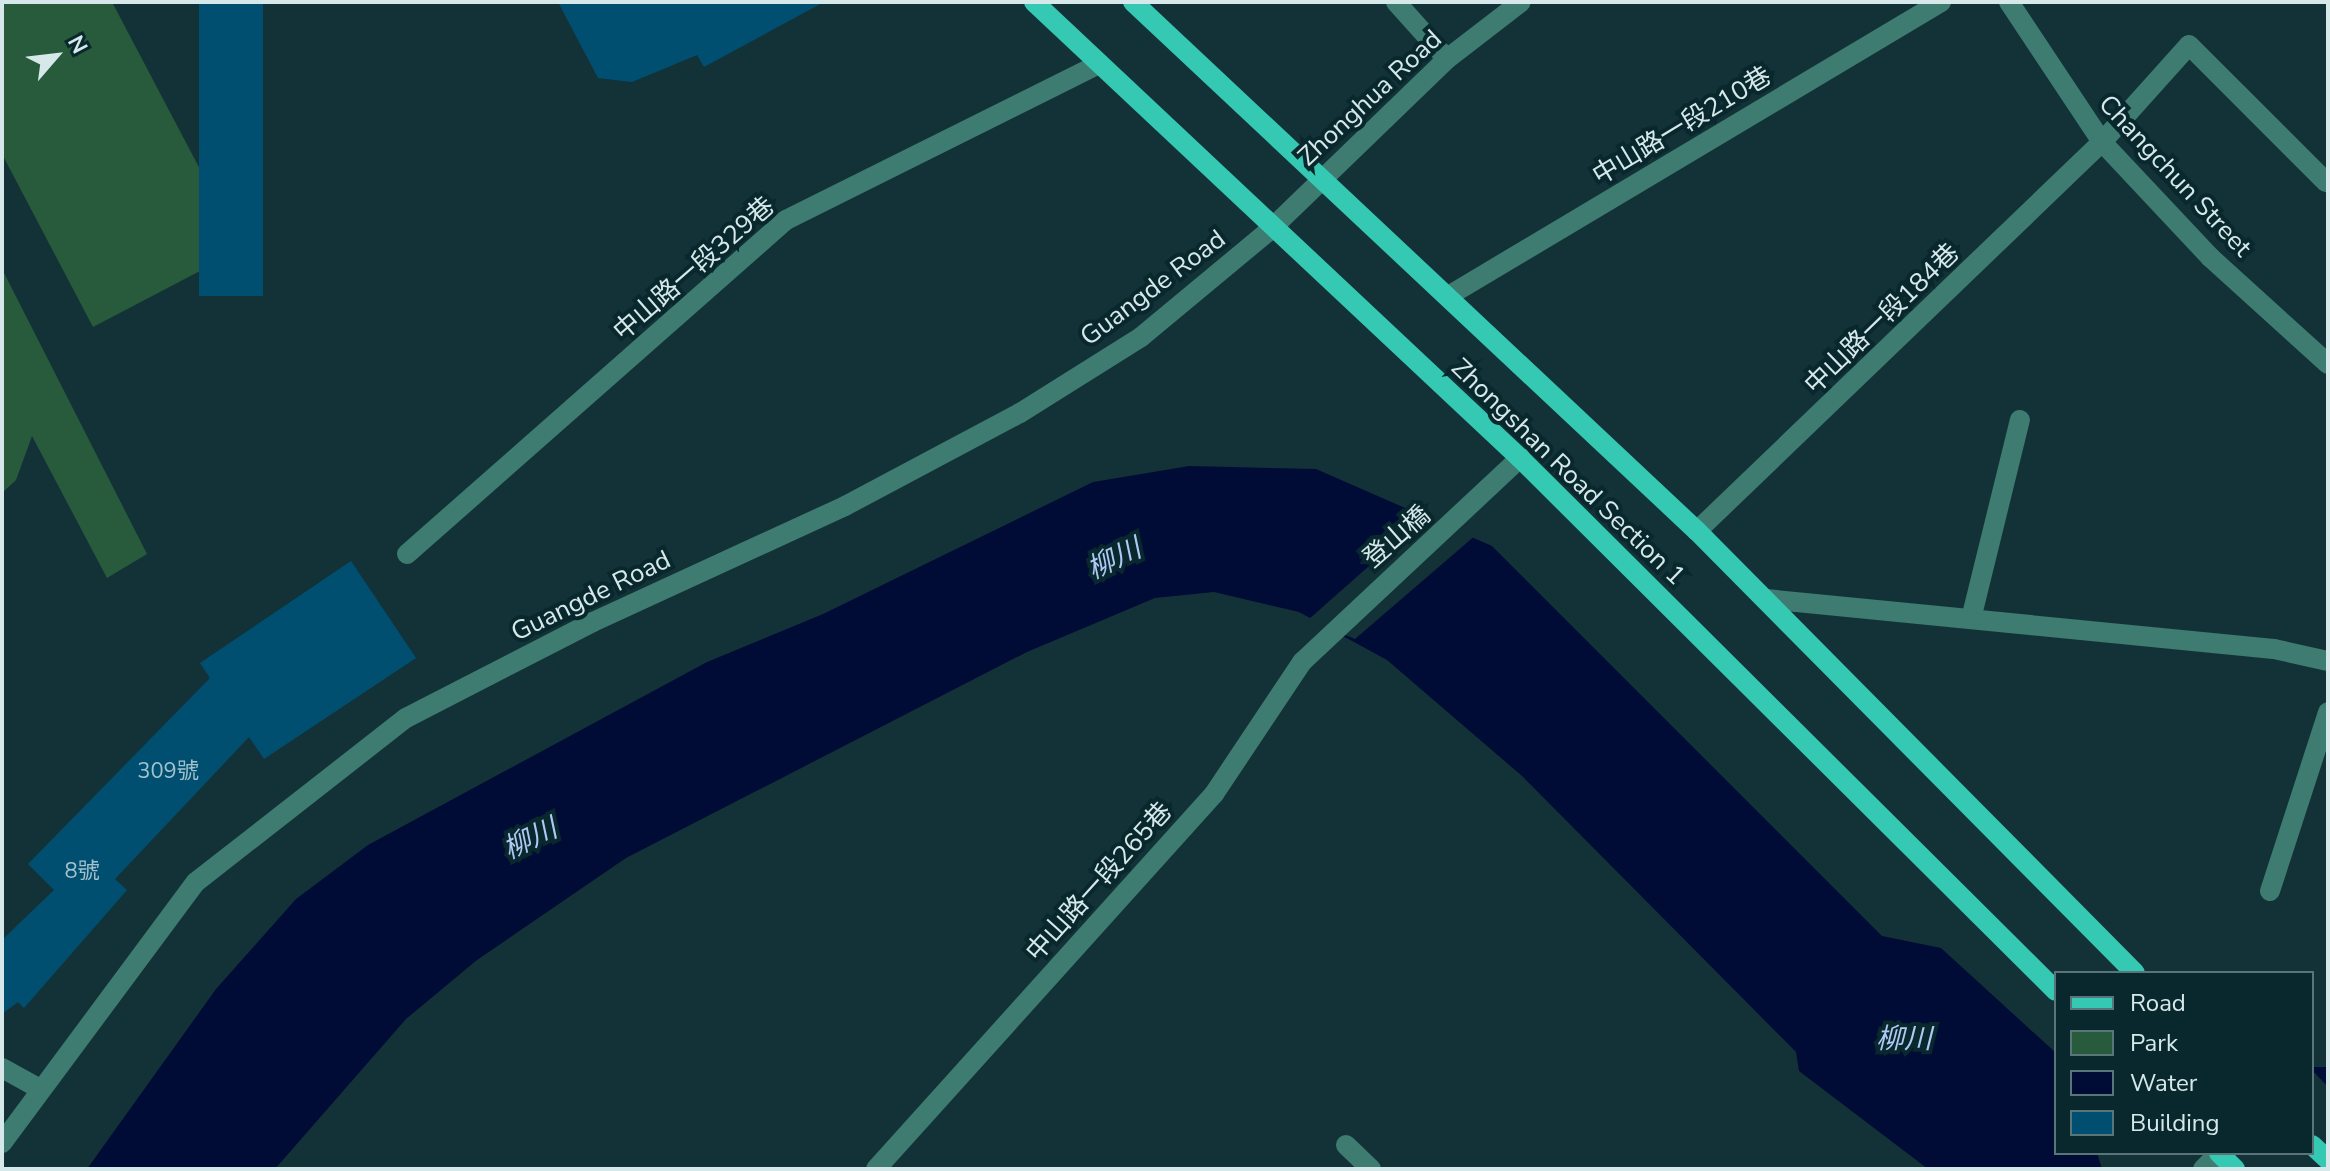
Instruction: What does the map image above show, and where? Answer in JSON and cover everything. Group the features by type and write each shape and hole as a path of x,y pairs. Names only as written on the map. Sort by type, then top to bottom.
{"main road":[{"name":"Zhongshan Road Section 1","path":"1034,2 1271,229 1520,458 2054,989"},
{"name":"Zhongshan Road Section 1","path":"1133,2 1318,181 1450,295 1697,531 2133,971"}],"street":[{"path":"1396,2 1447,59"},
{"name":"Zhonghua Road","path":"1295,205 1447,59 1521,2"},
{"name":"中山路一段210巷","path":"1450,295 1941,2"},
{"name":"Changchun Street","path":"2009,2 2102,142 2210,257 2328,364"},
{"name":"中山路一段184巷","path":"1697,531 2102,142 2189,45 2326,182"},
{"name":"中山路一段329巷","path":"407,554 786,220 1099,64"},
{"name":"Guangde Road","path":"2,1143 196,882 406,718 593,622 845,506 1020,413 1141,337 1271,229 1295,205"},
{"path":"1971,619 2020,420"},
{"name":"登山橋","path":"1346,617 1520,458"},
{"path":"1766,599 2274,649 2328,661"},
{"name":"中山路一段265巷","path":"876,1169 1214,794 1302,662 1346,617"},
{"path":"2270,891 2328,712"},
{"path":"2,1068 40,1089"},
{"path":"1346,1145 1371,1169"}],"green space":[{"path":"2,2 112,2 242,249 93,327 2,154"},
{"path":"2,269 147,554 107,578 32,436 16,480 2,493"}],"water":[{"name":"柳川","path":"1189,466 1316,469 1492,546 1882,936 1941,948 2054,1051 2054,1155 2314,1155 2314,1067 2328,1067 2328,1169 1928,1169 1799,1071 1796,1052 1522,776 1387,660 1299,612 1214,592 1155,598 1027,652 626,858 477,960 406,1019 275,1169 87,1169 216,989 296,899 368,845 707,662 823,614 1093,482"}],"pier":[{"path":"1430,512 1477,534 1355,639 1308,620"},
{"path":"2314,1072 2328,1087 2328,1169 2102,1169 2098,1155 2314,1155"}],"building":[{"path":"199,2 263,2 263,296 199,296"},
{"path":"558,2 824,2 704,67 697,55 632,82 598,78"},
{"path":"351,561 416,658 264,759 249,737 115,879 127,890 24,1008 18,1002 2,1014 2,940 54,890 28,864 210,678 200,663"}]}
